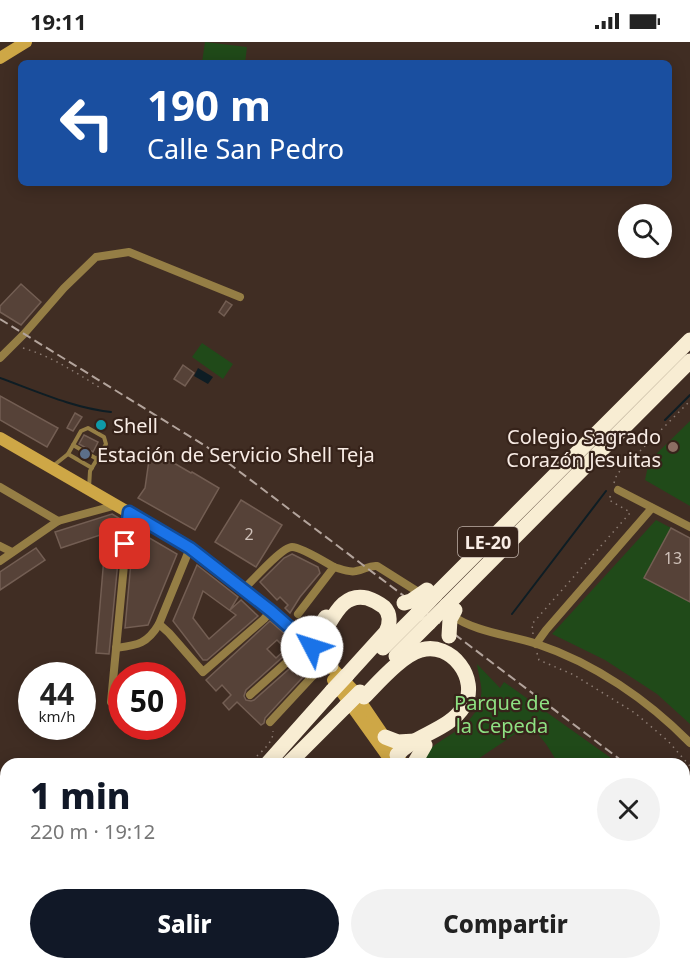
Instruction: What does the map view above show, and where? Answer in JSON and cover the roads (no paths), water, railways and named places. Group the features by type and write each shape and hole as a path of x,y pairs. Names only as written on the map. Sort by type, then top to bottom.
{"highway":[{"name":"LE-20","path":"295,758 344,704 355,686 423,619 445,604 542,488 690,340"},
{"path":"311,651 321,638 324,625 337,600 353,591 370,591 393,603 411,601 445,604 463,600 514,546 567,484 690,361"},
{"path":"275,758 344,704 389,626 387,611 375,601 360,597 346,601 324,625 308,632 311,651"},
{"path":"399,758 402,749 420,743 457,724 473,704 475,684 468,665 451,644 448,626 450,619 445,604"},
{"path":"311,651 324,646 324,625"},
{"path":"355,686 411,653 423,649 434,648 443,651 459,664 467,680 468,688 465,704 455,716 420,743 392,741 385,737"},
{"path":"417,758 420,743"}],"main road":[{"path":"0,58 26,42"},
{"path":"0,438 190,548 271,611 352,689 397,758"},
{"path":"311,651 331,678 344,704 363,715 396,758"}],"street":[{"path":"0,358 64,288 96,257 129,252 240,297"},
{"path":"0,486 58,521"},
{"path":"615,488 690,527"},
{"path":"0,561 58,521 117,505"},
{"path":"536,644 652,508"},
{"path":"115,662 129,512"},
{"path":"0,546 12,552"},
{"path":"243,590 281,551 290,547 348,571 355,572 372,565 377,566 492,632 554,650 615,682 657,713 690,743"},
{"path":"116,648 138,645 148,639 159,624 190,548"},
{"path":"298,614 334,567"},
{"path":"159,624 203,672 271,611"},
{"path":"250,695 311,651"},
{"path":"270,722 311,651"}],"lane":[{"path":"52,468 68,454 81,431 88,428 104,437 106,444 90,471 89,488"},
{"path":"73,445 97,459"},
{"path":"68,454 92,468"}],"waterway":[{"path":"0,378 69,403 111,412"},
{"path":"665,420 690,395"},
{"path":"512,614 606,491"}],"railway":[{"path":"0,319 207,447 618,758"}],"place":[{"name":"Shell","path":"101,425"},
{"name":"Colegio Sagrado Corazón Jesuitas","path":"673,447"},
{"name":"Estación de Servicio Shell Teja","path":"85,454"}],"park label":[{"name":"Parque de la Cepeda","path":"502,714"}]}
